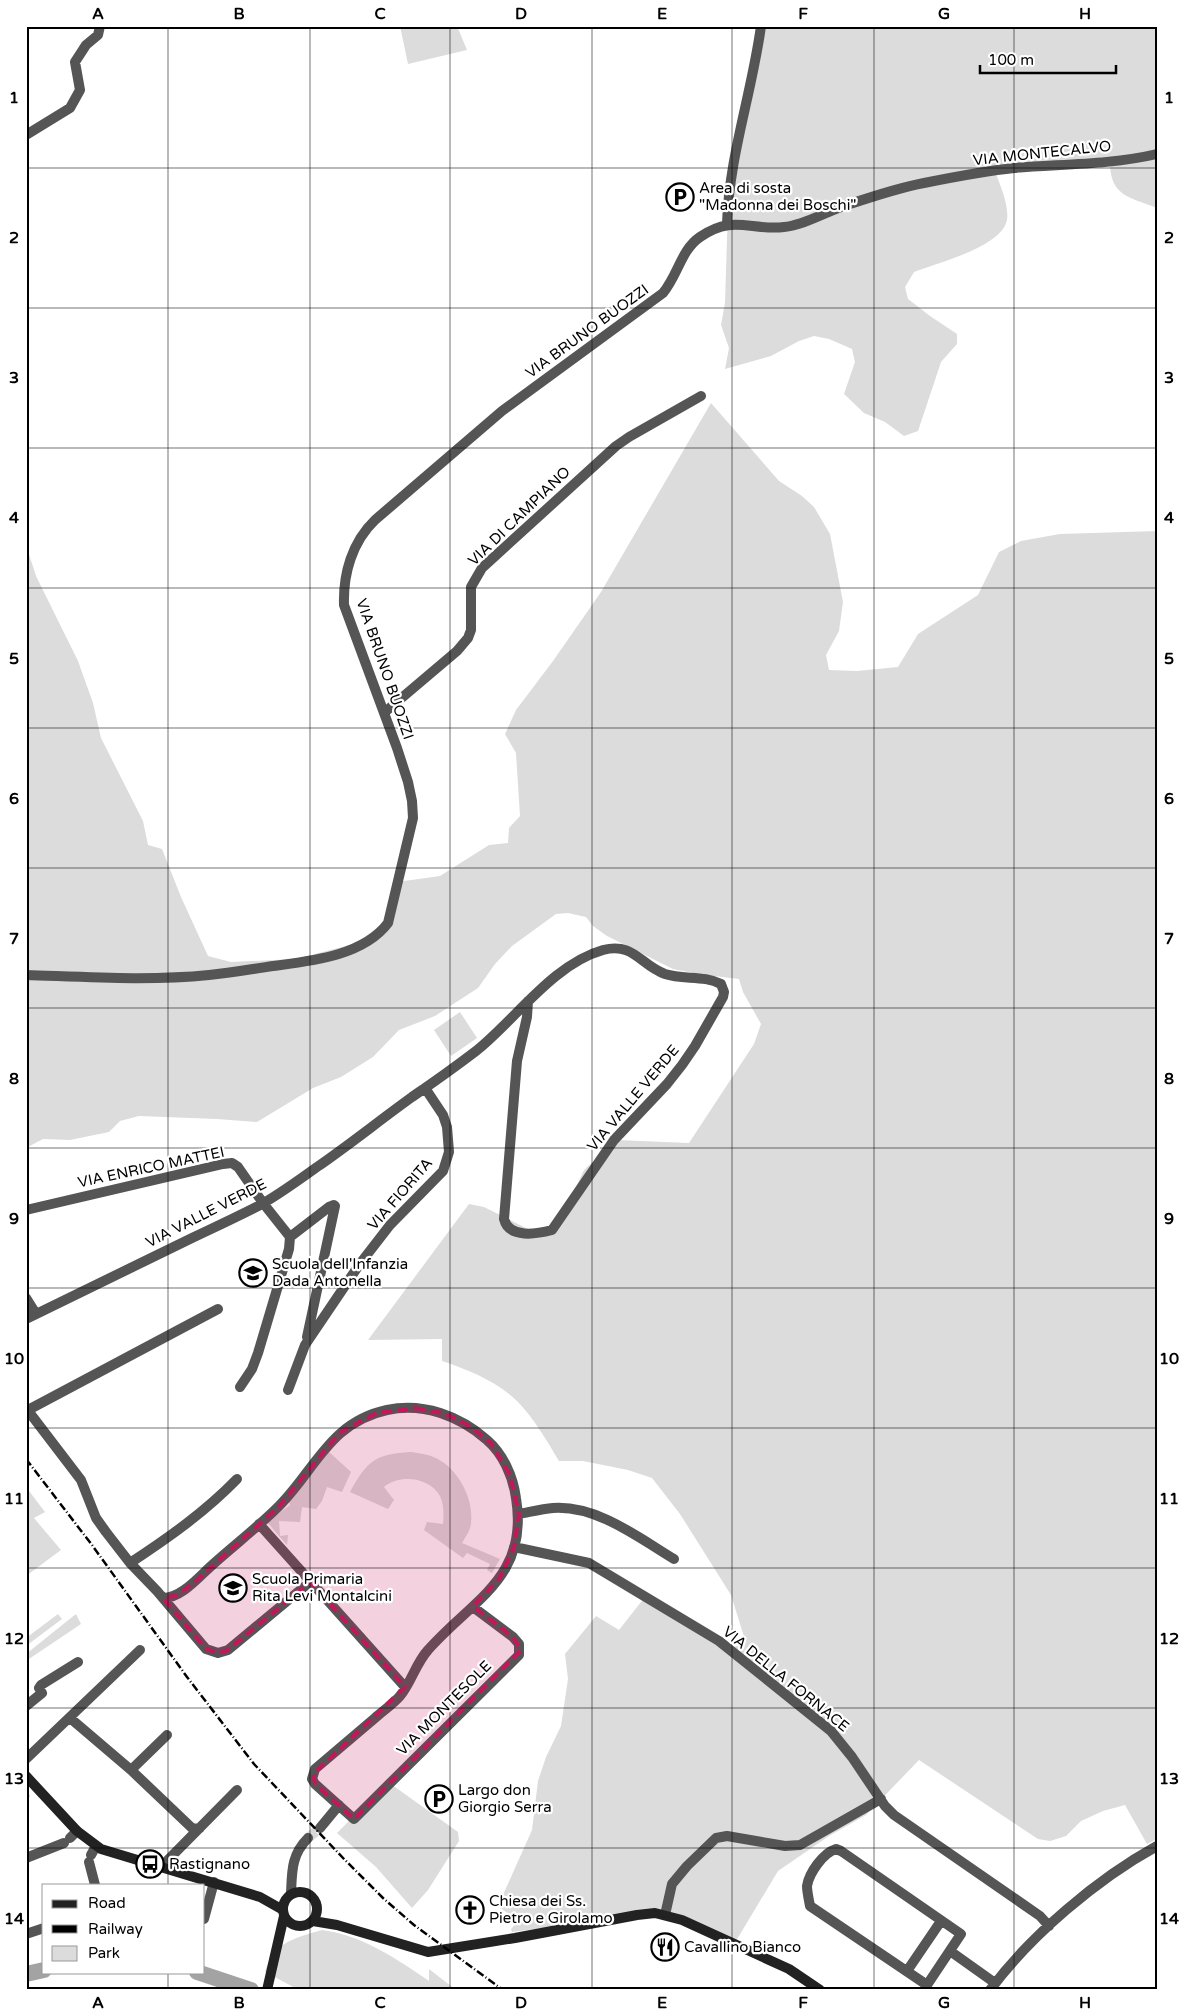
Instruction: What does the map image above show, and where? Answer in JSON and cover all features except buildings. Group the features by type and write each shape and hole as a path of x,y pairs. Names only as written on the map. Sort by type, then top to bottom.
{"main road":[{"path":"26,1776 31,1789 70,1837 92,1854 110,1853 260,1897 284,1913 290,1923 299,1926 305,1926 313,1921 318,1909"},
{"path":"260,1897 289,1896 301,1892 309,1894 315,1901 318,1909 337,1925"},
{"path":"267,1990 289,1896"},
{"path":"313,1921 337,1925 428,1952 637,1915 665,1915 706,1930 789,1969 820,1990"},
{"path":"279,1938 286,1932 299,1926"}],"street":[{"path":"26,135 70,108 80,90 75,62 86,45 98,35 100,26"},
{"path":"727,224 729,183 761,26"},
{"name":"VIA MONTECALVO","path":"727,224 783,227 841,207 922,183 1012,168 1128,160 1157,154"},
{"name":"VIA BRUNO BUOZZI","path":"26,975 164,978 209,975 323,957 355,947 376,936 388,923 413,818 408,782 385,712 344,605 345,580 353,550 375,520 502,411 663,293 670,285 686,250 692,243 711,230 727,224"},
{"name":"VIA DI CAMPIANO","path":"385,712 457,651 468,638 471,630 471,587 482,568 610,451 629,437 702,396"},
{"name":"VIA VALLE VERDE","path":"26,1319 263,1203 319,1166 476,1051 501,1029 528,1001 554,978 581,960 604,950 618,948 635,953 650,966 664,974 717,982 724,987 724,992 695,1046 667,1084 614,1140 552,1230 531,1233 514,1232 505,1224 504,1219 517,1061 527,1017 528,1001"},
{"name":"VIA FIORITA","path":"288,1390 305,1345 359,1265 390,1225 444,1171 449,1152 447,1127 443,1115 426,1088"},
{"name":"VIA ENRICO MATTEI","path":"26,1210 232,1163 238,1167 263,1203"},
{"path":"240,1387 252,1369 258,1353 289,1249 290,1237 263,1203"},
{"path":"290,1237 329,1207 335,1206 305,1345"},
{"path":"26,1298 36,1314"},
{"path":"218,1309 27,1409 81,1480 96,1518 130,1563 163,1598 206,1649 218,1653 228,1650 310,1582"},
{"path":"163,1598 177,1595 193,1583 259,1524 290,1494 340,1432 376,1413 401,1408 444,1413 470,1426 497,1451 514,1485 519,1514 514,1548 508,1564 499,1579 473,1607 426,1652 400,1696 315,1769 312,1779 315,1784 339,1805 320,1828"},
{"path":"130,1563 188,1523 237,1479"},
{"path":"519,1514 553,1508 582,1511 616,1525 674,1559"},
{"path":"259,1524 405,1687"},
{"name":"VIA DELLA FORNACE","path":"514,1548 589,1563 718,1641 831,1732 852,1757 880,1799 894,1815 1040,1916 1049,1926"},
{"name":"VIA MONTESOLE","path":"339,1805 354,1819 519,1655 519,1644 514,1636 473,1607"},
{"path":"26,1760 140,1650"},
{"path":"26,1706 42,1693 39,1688 41,1685 78,1662"},
{"path":"70,1718 131,1770 193,1830 200,1828"},
{"path":"131,1770 167,1735"},
{"path":"161,1867 237,1790"},
{"path":"665,1915 672,1884 686,1866 716,1838 727,1836 785,1846 800,1845 880,1799"},
{"path":"26,1858 58,1847 70,1837"},
{"path":"289,1896 293,1861 298,1849 308,1838"},
{"path":"950,1951 992,1986 1014,1960 1049,1926 1110,1876 1157,1846"},
{"path":"836,1849 842,1851 961,1934 950,1951 927,1985 810,1906 807,1888 808,1879 822,1858 830,1851 836,1849"},
{"path":"92,1854 96,1884"},
{"path":"205,1916 214,1882"},
{"path":"907,1972 941,1921"},
{"path":"26,1934 42,1929"}],"highlighted area":[{"path":"415,1408 444,1413 470,1426 491,1443 510,1475 519,1514 514,1547 499,1579 473,1606 513,1637 521,1650 354,1819 315,1784 313,1774 405,1687 310,1582 228,1650 218,1653 206,1649 163,1598 177,1595 193,1583 278,1507 340,1432 376,1413"}],"green space":[{"path":"400,26 457,26 467,50 408,64"},
{"path":"764,26 1157,26 1157,208 1130,198 1117,189 1113,182 1110,162 996,174 1007,209 1007,220 1003,230 994,238 967,253 914,272 905,287 908,299 957,334 957,344 941,362 918,431 904,436 885,422 864,413 844,394 855,362 852,349 829,339 814,336 799,341 771,356 725,369 729,348 721,325 725,303 728,208"},
{"path":"711,403 779,481 802,496 814,507 830,534 843,602 839,631 826,655 829,670 857,671 898,667 918,634 978,595 999,552 1021,541 1060,534 1157,531 1157,1839 1147,1844 1125,1805 1103,1811 1081,1821 1066,1836 1050,1841 1038,1839 919,1760 866,1815 829,1836 778,1871 736,1941 653,1914 512,1932 511,1929 518,1921 498,1906 532,1830 538,1781 546,1757 561,1726 568,1679 565,1654 596,1616 619,1630 645,1597 728,1649 746,1643 731,1595 680,1514 652,1478 628,1470 583,1461 559,1461 529,1415 509,1394 482,1377 442,1361 442,1339 368,1340 469,1204 484,1207 528,1229 549,1227 564,1212 584,1170 616,1140 689,1143 754,1044 761,1024 743,992 739,979 673,969 607,936 593,926 586,917 568,913 556,914 512,946 495,964 478,988 435,1016 399,1030 373,1057 341,1077 313,1088 257,1122 139,1116 120,1121 109,1132 70,1140 43,1139 26,1148 26,545 36,576 78,661 93,703 101,738 143,821 148,845 162,849 181,897 208,956 231,962 296,959 361,942 377,932 388,917 397,882 440,876 489,845 508,843 509,828 520,816 516,753 505,734 516,710 601,592"},
{"path":"460,1012 477,1038 451,1056 434,1030"},
{"path":"329,1452 351,1472 342,1492 327,1487 322,1501 316,1509 302,1507 300,1522 279,1521 280,1536 288,1535 287,1545 267,1522 290,1505 289,1502"},
{"path":"411,1452 429,1455 440,1460 448,1466 461,1482 466,1492 471,1512 470,1528 462,1543 500,1559 492,1573 487,1570 490,1564 467,1553 463,1558 424,1530 427,1522 443,1524 443,1510 440,1496 422,1481 398,1480 384,1487 394,1500 388,1509 350,1492 367,1466 373,1461 380,1457"},
{"path":"26,1487 45,1512 34,1518 61,1550 26,1576"},
{"path":"58,1614 62,1619 26,1646 26,1638"},
{"path":"76,1614 81,1624 26,1661 26,1654"},
{"path":"388,1782 458,1832 459,1841 428,1890 412,1908 376,1867 337,1833"},
{"path":"322,1930 351,1937 378,1949 429,1981 429,1969 456,1990 299,1990 265,1972 273,1954 279,1948 294,1939"}],"waterway":[{"path":"26,1974 42,1970"},
{"path":"203,1974 251,1990"}],"tunnel":[{"path":"308,1838 320,1828"}],"railway":[{"path":"26,1459 92,1545 187,1677 254,1764 383,1898 414,1925 503,1990"}],"place":[{"name":"Area di sosta \"Madonna dei Boschi\"","path":"680,197"},
{"name":"Scuola dell'Infanzia Dada Antonella","path":"253,1273"},
{"name":"Scuola Primaria Rita Levi Montalcini","path":"233,1588"},
{"name":"Largo don Giorgio Serra","path":"439,1799"},
{"name":"Rastignano","path":"150,1864"},
{"name":"Chiesa dei Ss. Pietro e Girolamo","path":"470,1910"},
{"name":"Cavallino Bianco","path":"665,1947"}]}
